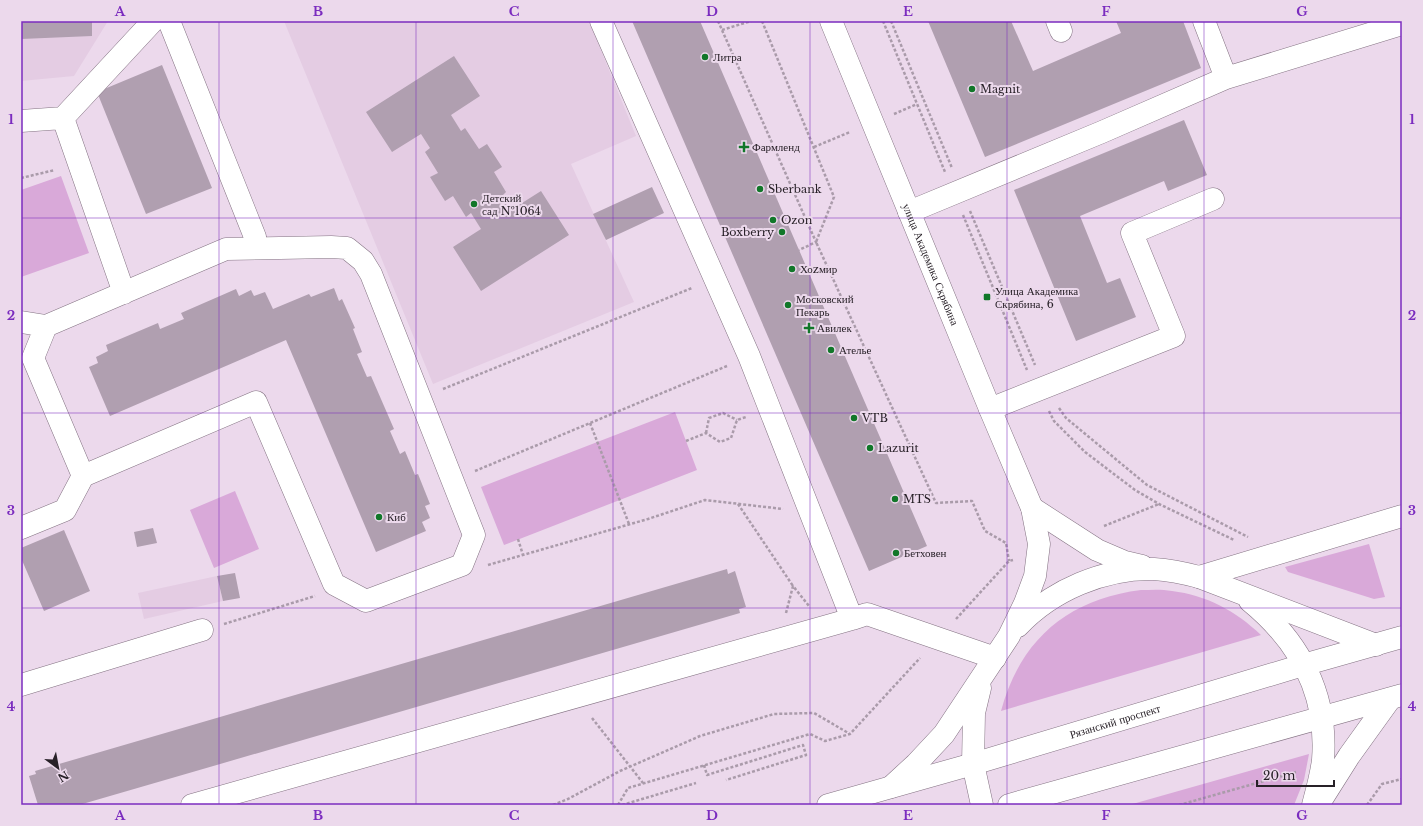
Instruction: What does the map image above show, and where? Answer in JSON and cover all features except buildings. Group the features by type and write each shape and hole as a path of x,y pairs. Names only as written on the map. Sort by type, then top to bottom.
{"main road":[{"path":"21,121 63,118 153,21"},
{"path":"170,21 255,237"},
{"path":"601,21 749,356 852,619"},
{"name":"улица Академика Скрябина","path":"831,21 1032,508 1039,544 1035,576 1025,603 1009,636"},
{"path":"1204,21 1226,78"},
{"path":"909,212 1102,132 1226,78 1402,24"},
{"path":"63,118 124,293"},
{"path":"990,409 1174,336 1132,233 1213,199"},
{"path":"21,322 46,326 226,249 347,248 363,261 371,274 474,535 462,565 366,601 334,584 256,402 83,476 65,510 21,528"},
{"path":"46,326 33,358 83,476"},
{"path":"1032,508 1097,550 1125,562 1153,569 1199,577 1376,645"},
{"path":"1199,577 1402,516"},
{"path":"891,786 916,764 944,734 1009,636 1026,618 1046,602 1078,585 1107,574 1130,570 1153,569"},
{"path":"1237,591 1269,618 1283,633 1296,650 1316,692 1321,717 1323,762 1313,805"},
{"path":"192,805 867,614 989,667"},
{"path":"21,685 202,630"},
{"name":"Рязанский проспект","path":"828,805 973,764 1303,664 1402,637"},
{"path":"982,805 973,764 974,713 989,667"},
{"path":"1009,805 1396,697"},
{"path":"1318,805 1349,756 1396,697"}],"path":[{"path":"718,21 816,242 936,503 972,501 985,531 1006,543 1009,561"},
{"path":"722,30 751,21"},
{"path":"762,21 834,197 816,242 799,250"},
{"path":"882,21 958,192 1040,389 1066,418 1147,485 1250,538"},
{"path":"891,21 958,192 1054,421 1084,452 1135,490 1159,504 1235,541"},
{"path":"21,178 79,163"},
{"path":"420,398 715,279"},
{"path":"452,480 749,356"},
{"path":"706,433 709,418 723,413 737,420 769,407"},
{"path":"706,433 720,442 731,438 737,420"},
{"path":"590,422 629,524"},
{"path":"686,441 706,433"},
{"path":"462,565 483,567 705,500 810,511"},
{"path":"738,504 793,586"},
{"path":"1076,537 1159,504"},
{"path":"518,539 523,555"},
{"path":"202,630 318,595 334,584"},
{"path":"576,697 643,783"},
{"path":"553,805 568,799 630,767 700,736 774,714 814,713 850,734 825,741 810,734 643,783 628,788 618,805"},
{"path":"704,765 707,775 803,745 806,755 726,780"},
{"path":"1179,805 1299,771"},
{"path":"1367,805 1382,784 1402,779"},
{"path":"622,805 696,783"}],"shaded area":[{"path":"21,21 108,21 74,76 21,81"},
{"name":"Детский сад №1064","path":"284,21 589,21 636,136 571,164 634,302 433,384"},
{"path":"61,176 89,253 21,277 21,190"},
{"path":"675,412 697,470 504,545 481,487"},
{"path":"235,491 259,549 214,568 190,510"},
{"path":"1369,544 1385,597 1374,599 1288,572 1285,567"},
{"path":"217,576 223,601 144,619 138,593"},
{"path":"1141,590 1172,591 1209,600 1231,612 1261,635 1001,711 1009,686 1021,663 1034,644 1051,627 1070,614 1091,603 1115,595"},
{"path":"1309,754 1304,780 1294,805 1129,805"}],"place":[{"name":"Литра","path":"705,57"},
{"name":"Magnit","path":"972,89"},
{"name":"Фармленд","path":"744,147"},
{"name":"Sberbank","path":"760,189"},
{"name":"Детский сад №1064","path":"474,204"},
{"name":"Ozon","path":"773,220"},
{"name":"Boxberry","path":"782,232"},
{"name":"Хоzмир","path":"792,269"},
{"name":"Улица Академика Скрябина, 6","path":"987,297"},
{"name":"Московский Пекарь","path":"788,305"},
{"name":"Авилек","path":"809,328"},
{"name":"Ателье","path":"831,350"},
{"name":"VTB","path":"854,418"},
{"name":"Lazurit","path":"870,448"},
{"name":"MTS","path":"895,499"},
{"name":"Киб","path":"379,517"},
{"name":"Бетховен","path":"896,553"}]}
